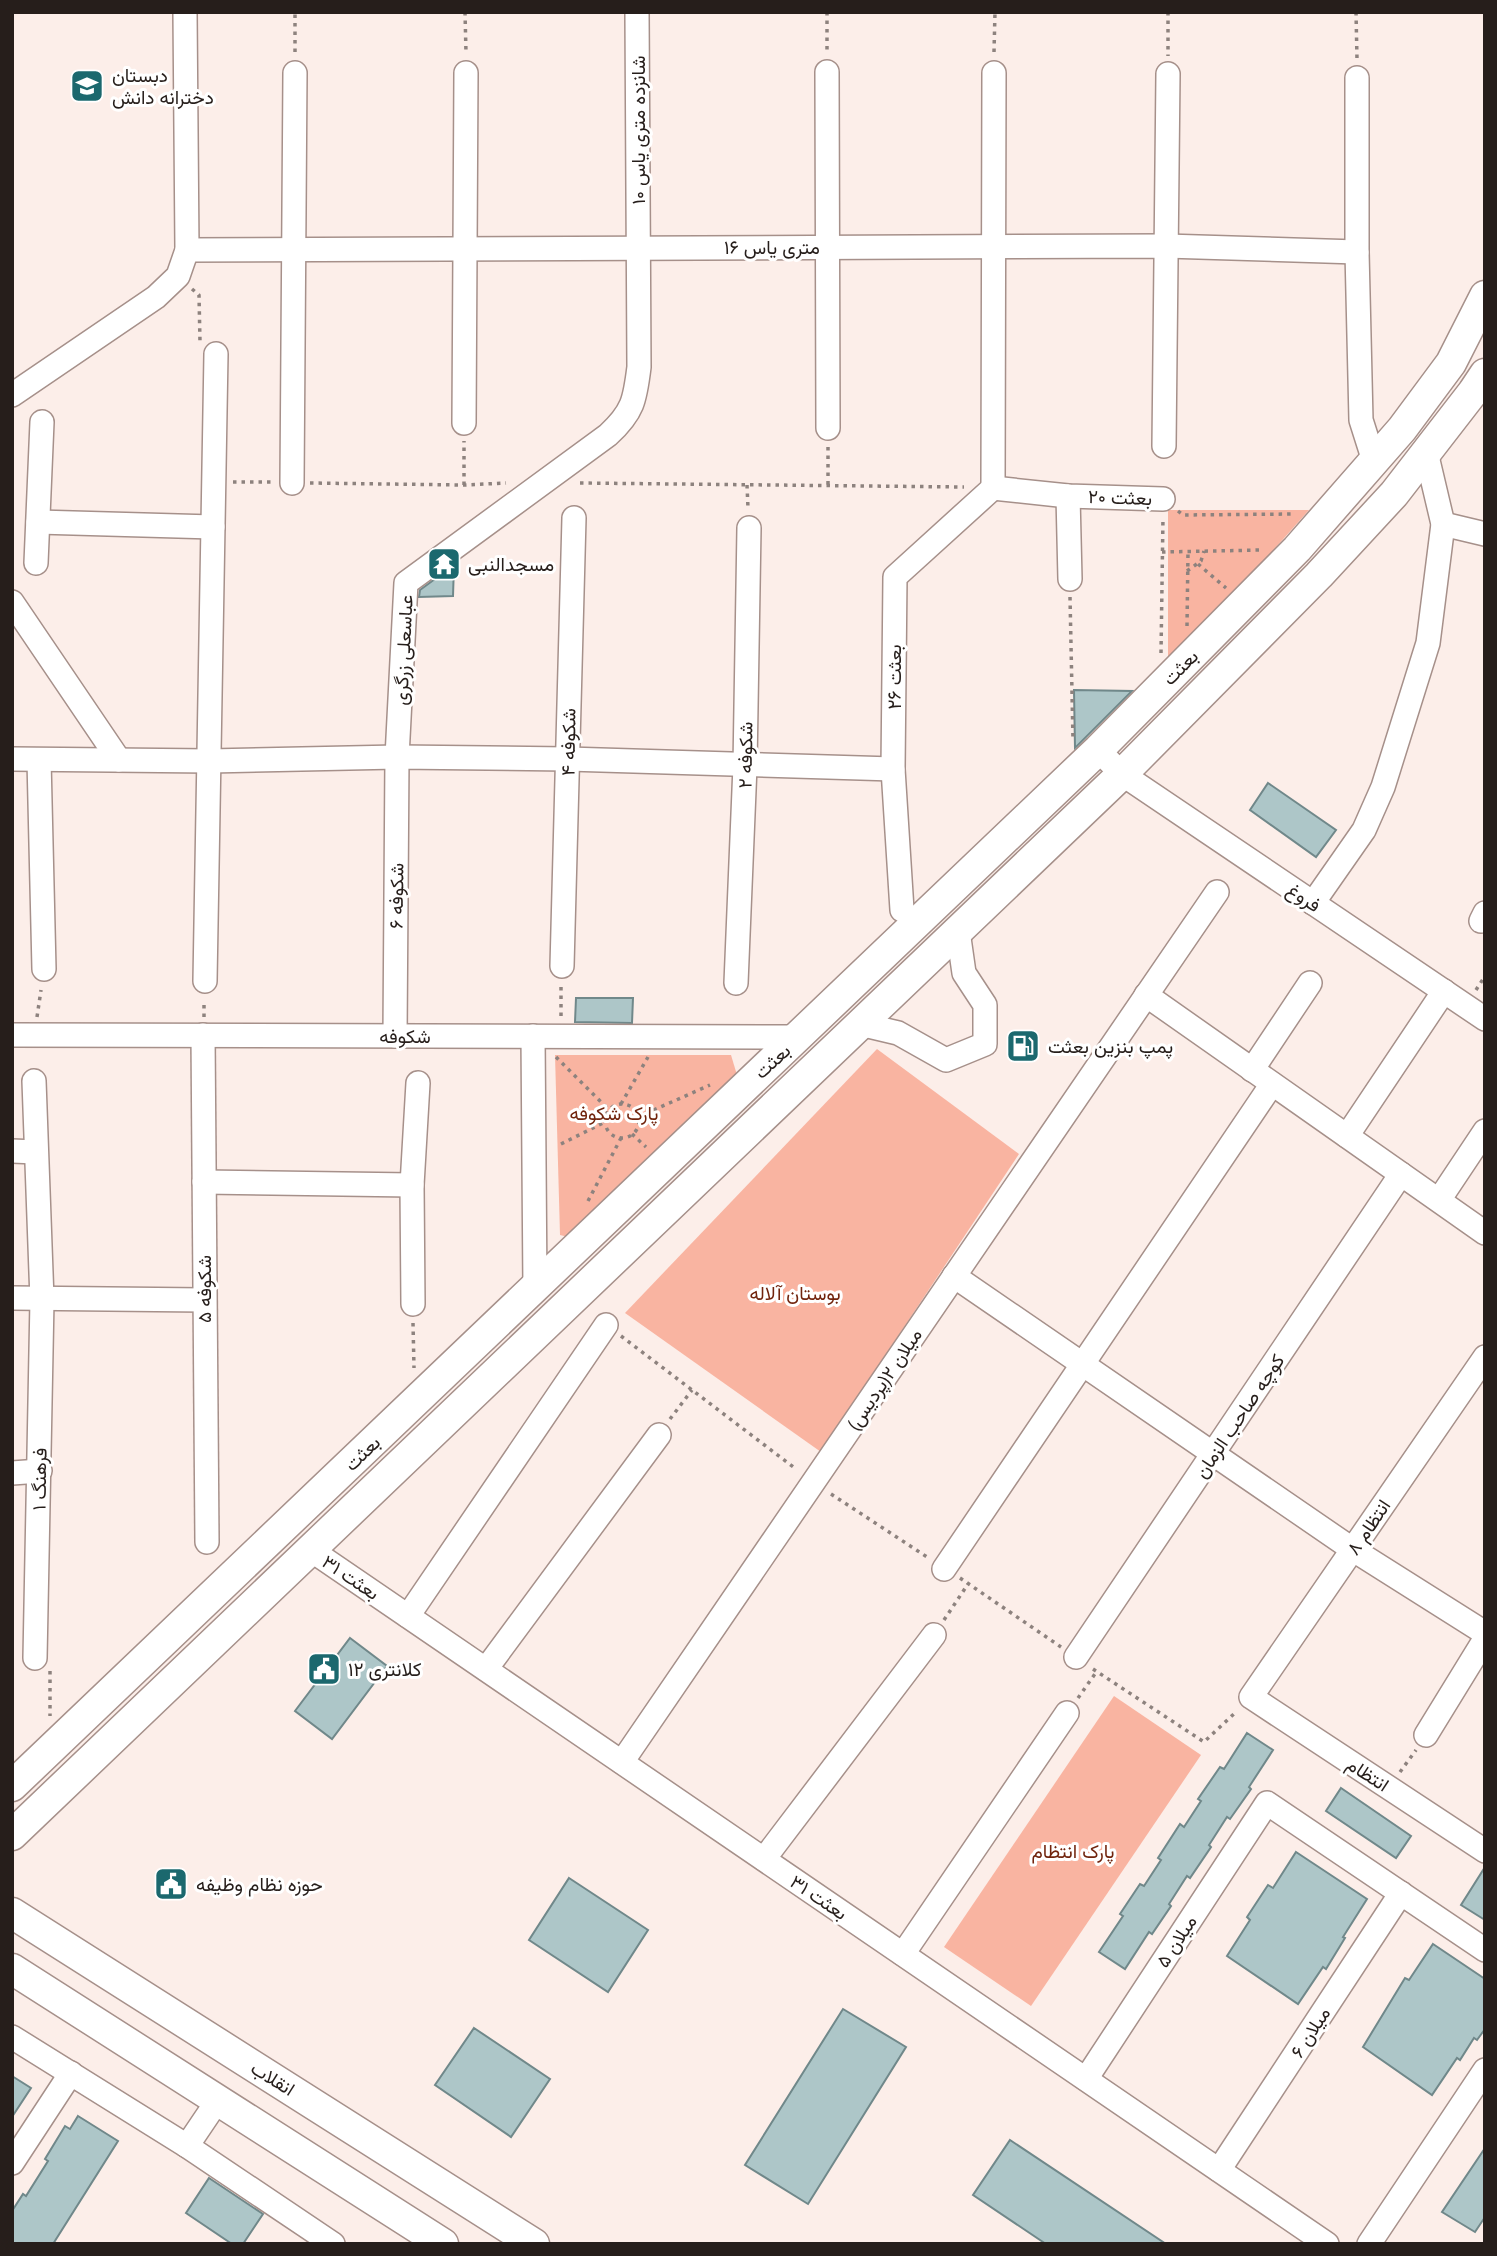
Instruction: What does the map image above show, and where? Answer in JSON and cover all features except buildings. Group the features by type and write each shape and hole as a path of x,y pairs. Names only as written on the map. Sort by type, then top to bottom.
{"main road":[{"name":"بعثت","path":"12,1786 535,1289 1161,687 1297,549 1402,429 1451,363 1485,296"},
{"name":"بعثت","path":"12,1835 1122,774 1319,575 1394,494 1485,374"},
{"path":"290,1523 311,1550"},
{"name":"انقلاب","path":"12,1913 534,2244"},
{"path":"12,1969 443,2244"}],"street":[{"path":"12,395 156,297 178,276 187,250 185,12"},
{"name":"شانزده متری یاس ۱۰","path":"608,435 625,419 635,398 639,367 637,12"},
{"path":"827,72 828,428"},
{"path":"292,483 295,73"},
{"path":"464,423 466,73"},
{"path":"993,488 994,73"},
{"path":"1164,446 1168,74"},
{"path":"1357,78 1361,420 1374,461"},
{"name":"۱۶ متری یاس","path":"187,250 1166,246 1357,252"},
{"path":"205,981 216,354"},
{"path":"36,563 42,422"},
{"name":"عباسعلی زرگری","path":"397,757 406,583 608,435"},
{"path":"1313,903 1364,830 1387,775 1429,643 1443,524 1426,452"},
{"name":"بعثت ۲۰","path":"993,488 1069,496 1163,499"},
{"name":"بعثت ۲۶","path":"902,910 893,769 895,577 993,488"},
{"path":"1069,496 1070,579"},
{"name":"شکوفه ۴","path":"562,966 574,518"},
{"path":"38,522 213,527"},
{"path":"1443,524 1485,534"},
{"name":"شکوفه ۲","path":"736,983 745,765 749,528"},
{"path":"12,602 119,760"},
{"name":"فروغ","path":"1098,750 1122,774 1485,1019"},
{"path":"12,759 210,761 397,757 568,759 893,769"},
{"name":"شکوفه ۶","path":"395,1036 397,757"},
{"path":"39,760 44,969"},
{"name":"میلان ۲(پردیس)","path":"622,1762 1217,892"},
{"path":"860,1024 898,1033 946,1060 985,1044 985,1004 964,973 958,931"},
{"path":"1252,1070 1310,983"},
{"path":"1347,1136 1444,991"},
{"path":"1146,995 1485,1233"},
{"name":"شکوفه","path":"23,1035 798,1037"},
{"name":"شکوفه ۵","path":"204,1035 207,1542"},
{"path":"535,1289 547,1036"},
{"name":"فرهنگ ۱","path":"34,1082 42,1300 35,1658"},
{"path":"413,1304 412,1185 418,1083"},
{"path":"944,1569 1272,1084"},
{"path":"1439,1200 1485,1131"},
{"path":"12,1151 36,1152"},
{"name":"کوچه صاحب الزمان","path":"1076,1657 1401,1174"},
{"path":"204,1182 412,1185"},
{"path":"954,1276 1352,1549 1485,1633"},
{"path":"12,1298 204,1300"},
{"path":"408,1616 606,1325"},
{"name":"انتظام ۸","path":"1251,1698 1485,1357"},
{"path":"486,1669 659,1435"},
{"path":"12,1473 40,1471"},
{"name":"بعثت ۳۱","path":"311,1550 1327,2244"},
{"path":"764,1859 934,1635"},
{"path":"1426,1735 1485,1639"},
{"name":"انتظام","path":"1251,1698 1485,1851"},
{"path":"903,1954 1067,1713"},
{"name":"میلان ۵","path":"1086,2079 1267,1803 1401,1893"},
{"path":"1401,1893 1485,1950"},
{"name":"میلان ۶","path":"1219,2170 1401,1893"},
{"path":"12,2037 187,2146 332,2244"},
{"path":"1369,2244 1485,2070"},
{"path":"12,2163 71,2073"},
{"path":"187,2146 218,2100"}],"path":[{"path":"295,12 295,73"},
{"path":"465,12 466,73"},
{"path":"827,12 827,72"},
{"path":"994,73 995,12"},
{"path":"1168,12 1168,74"},
{"path":"1356,12 1357,78"},
{"path":"178,276 199,295 200,344 216,354"},
{"path":"464,423 464,485"},
{"path":"828,428 828,486"},
{"path":"214,482 464,485 544,482 993,488"},
{"path":"1161,687 1163,499"},
{"name":"بعثت ۲۰","path":"1163,499 1183,515 1327,514"},
{"path":"1162,552 1297,549"},
{"path":"1187,571 1198,564 1204,551"},
{"path":"1187,660 1188,552"},
{"path":"1198,564 1243,603"},
{"path":"1070,579 1073,774"},
{"path":"562,966 547,1036 551,1052 609,1110"},
{"path":"23,1035 44,969"},
{"path":"204,1035 205,981"},
{"path":"621,1104 631,1107 639,1121 631,1136 621,1138 610,1133 605,1122 609,1110 621,1104 659,1037"},
{"path":"638,1117 711,1084"},
{"path":"561,1144 605,1122"},
{"path":"585,1207 621,1138"},
{"path":"413,1304 414,1404"},
{"path":"606,1325 813,1482 1204,1742 1251,1698"},
{"path":"659,1435 692,1390"},
{"path":"934,1635 968,1584"},
{"path":"35,1658 50,1661 50,1749"},
{"path":"1067,1713 1097,1671"},
{"path":"1389,1788 1426,1735"}],"green space":[{"path":"1168,510 1309,510 1176,660 1168,663"},
{"name":"بوستان آلاله","path":"877,1049 1019,1154 821,1452 625,1313"},
{"name":"پارک شکوفه","path":"555,1055 731,1055 737,1075 568,1237 560,1235"},
{"name":"پارک انتظام","path":"1114,1696 1201,1755 1031,2006 944,1947"}],"place":[{"name":"دبستان دخترانه دانش","path":"87,86"},
{"name":"مسجدالنبی","path":"444,564"},
{"name":"پمپ بنزین بعثت","path":"1023,1046"},
{"name":"کلانتری ۱۲","path":"324,1669"},
{"name":"حوزه نظام وظیفه","path":"171,1884"}]}
